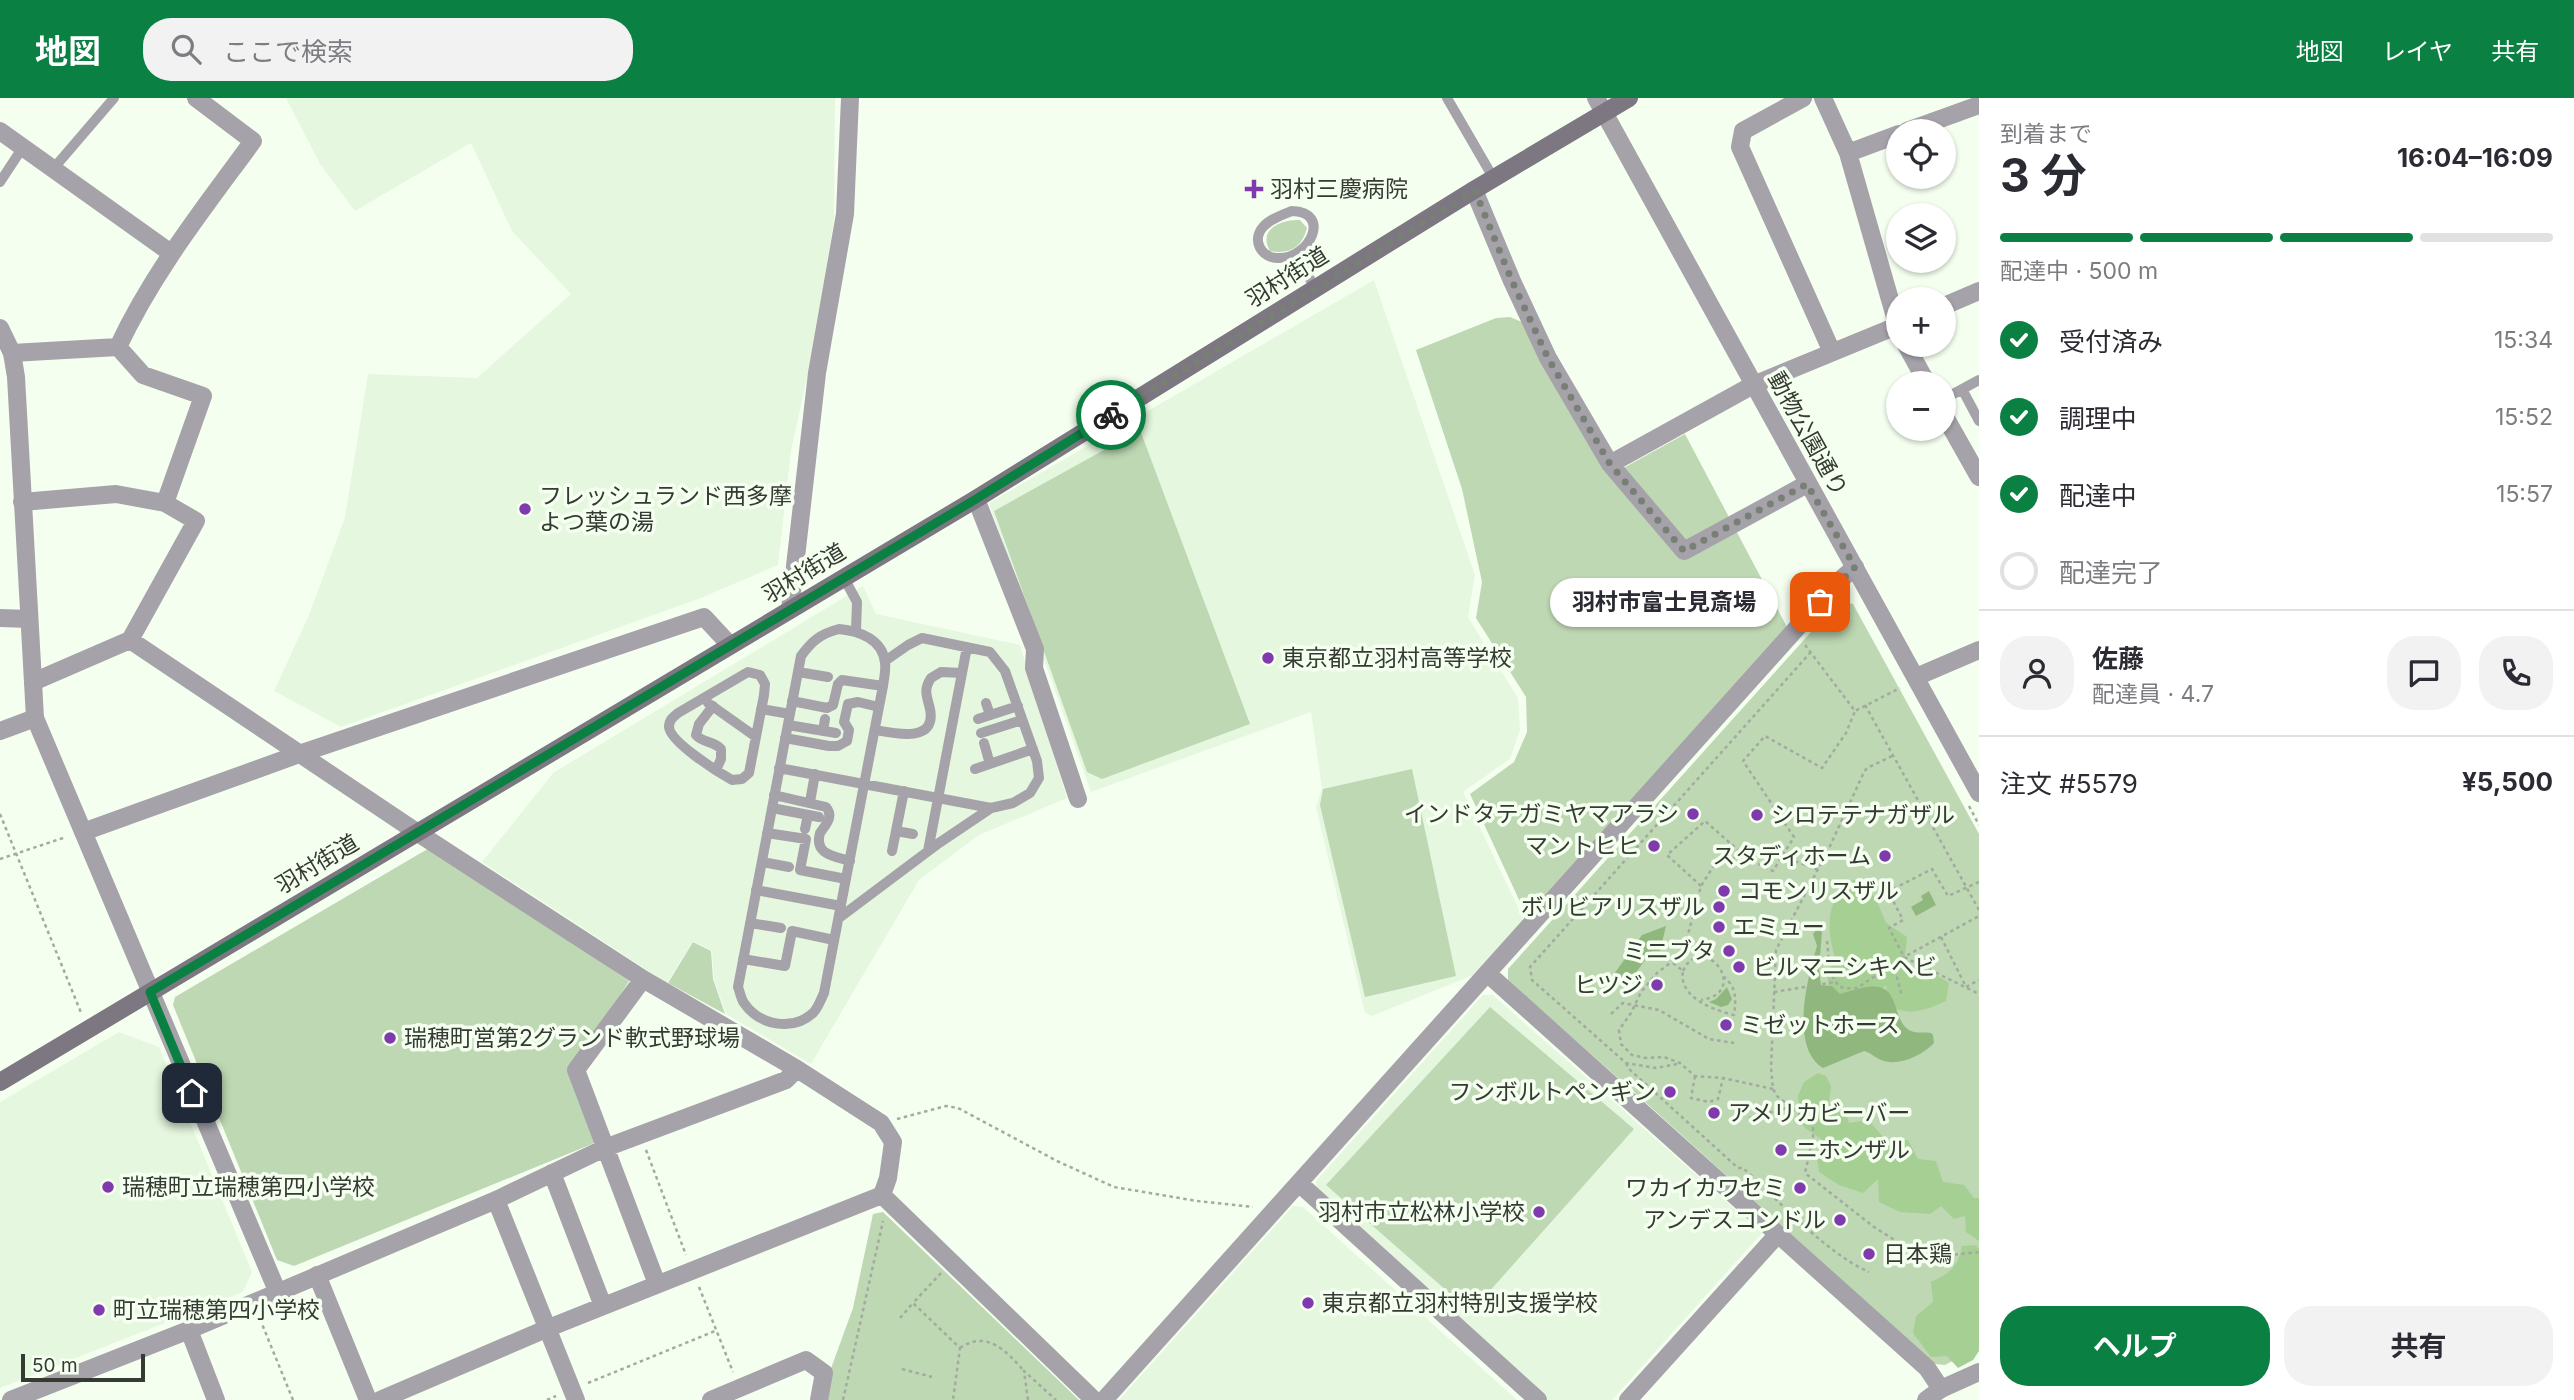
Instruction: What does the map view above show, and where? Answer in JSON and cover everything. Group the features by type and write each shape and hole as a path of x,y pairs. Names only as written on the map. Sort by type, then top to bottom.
{"main road":[{"name":"羽村街道","path":"0,1082 729,644 976,499 1475,191 1600,105 1629,98"}],"street":[{"path":"118,347 136,307 170,253 253,141 196,98"},
{"path":"790,610 817,373 845,215 850,98"},
{"path":"1803,98 1743,131 1740,147 1832,352"},
{"path":"1823,98 1848,153 1887,287"},
{"name":"動物公園通り","path":"1600,105 1752,385 1855,567 1910,682 1973,798"},
{"path":"1940,119 1979,105"},
{"path":"0,131 170,253"},
{"path":"1848,153 1886,139"},
{"path":"1475,191 1512,281 1548,358 1610,464 1684,551 1807,484"},
{"path":"1956,301 1979,291"},
{"path":"0,328 12,353 16,377 34,718 278,1293"},
{"path":"1610,464 1752,385 1886,332"},
{"path":"12,353 118,347"},
{"path":"118,347 143,375 203,396 165,503"},
{"path":"1956,436 1979,477"},
{"path":"22,502 116,494 165,503 196,521 130,640 33,682"},
{"path":"976,499 1035,649 1034,668 1078,799"},
{"path":"1104,1400 1839,581 1855,567"},
{"path":"83,832 302,753 704,617 729,644"},
{"path":"0,618 29,619"},
{"path":"130,640 643,979 797,1069 881,1123 893,1142 885,1198"},
{"path":"1910,682 1979,650"},
{"path":"0,732 34,718"},
{"path":"1487,973 1927,1368 1941,1389"},
{"path":"643,979 576,1070 657,1284"},
{"path":"11,1400 278,1293 496,1200 605,1148 786,1080 797,1069"},
{"path":"552,1173 603,1306"},
{"path":"1300,1184 1538,1400"},
{"path":"885,1198 1094,1400"},
{"path":"380,1400 657,1284 885,1198"},
{"path":"496,1200 574,1395"},
{"path":"1628,1400 1778,1234"},
{"path":"317,1275 368,1400"},
{"path":"188,1330 216,1400"},
{"path":"711,1400 806,1360 824,1373 819,1400"},
{"path":"1926,1400 1941,1389 1979,1372"}],"lane":[{"path":"53,169 114,98"},
{"path":"1447,98 1494,178"},
{"path":"0,182 23,147"},
{"path":"1292,211 1302,211 1310,217 1314,225 1313,232 1305,248 1298,254 1286,258 1266,256 1258,243 1263,227 1292,211"},
{"path":"1298,254 1315,289"},
{"path":"1956,392 1979,380"},
{"path":"1962,389 1979,421"},
{"path":"844,578 857,601 856,630"},
{"path":"839,629 856,630 871,638 886,662 824,993 814,1012 800,1021 780,1025 765,1021 743,1002 738,987 801,656 822,633 839,629"},
{"path":"839,918 991,808 1013,803 1030,793 1039,778 1033,749 1005,671 990,652 922,638 886,662"},
{"path":"928,851 967,647"},
{"path":"748,672 760,675 765,684 749,772 743,779 732,780 716,770 676,741 669,729 670,721 678,713 702,698 748,672"},
{"path":"798,672 828,677"},
{"path":"875,730 907,735 925,730 930,720 930,711 925,692 931,678 941,673 962,673"},
{"path":"792,701 827,708 833,705 838,684 842,680 883,686"},
{"path":"702,698 756,737"},
{"path":"785,738 838,746 846,741 849,730 844,722 848,704 858,702 879,707"},
{"path":"986,703 990,715"},
{"path":"713,706 699,724 696,735 721,749 721,760 716,770"},
{"path":"978,719 1017,706"},
{"path":"761,709 836,733"},
{"path":"823,731 825,719"},
{"path":"990,764 982,738 995,729 1022,720"},
{"path":"995,729 999,741"},
{"path":"975,769 1033,749"},
{"path":"779,768 865,782 991,808"},
{"path":"810,802 815,774"},
{"path":"892,851 904,791"},
{"path":"774,795 821,804 830,811 828,823 818,840 822,852 850,860"},
{"path":"772,808 819,817"},
{"path":"805,829 808,815"},
{"path":"896,831 913,834"},
{"path":"767,833 806,839 800,870 846,879"},
{"path":"762,862 789,867"},
{"path":"756,890 841,906"},
{"path":"750,923 781,928"},
{"path":"743,960 785,966 792,931 834,940"}],"path":[{"path":"1800,638 1855,711"},
{"path":"1811,653 1530,967 1532,980 1738,1168 1743,1168 1834,1251 1853,1265 1869,1272"},
{"path":"1701,886 1667,855 1706,821 1748,859 1773,871 1794,837 1742,761 1765,736 1822,768 1846,733 1855,711 1910,682"},
{"path":"1865,705 1979,910"},
{"path":"1892,756 1864,772 1818,870 1776,950 1773,1089 1777,1096 1813,1125 1805,1173 1874,1227 1923,1258 1979,1252"},
{"path":"1973,798 1979,825"},
{"path":"0,814 88,1030"},
{"path":"0,859 83,832"},
{"path":"1782,856 1818,870"},
{"path":"1748,859 1723,861 1713,867 1701,886 1683,953 1657,973 1641,992 1619,1030 1620,1044 1638,1057 1664,1056 1680,1063 1695,1076 1723,1078 1773,1089"},
{"path":"1979,882 1948,896 1932,869 1895,888 1897,891 1890,895 1903,920 1889,928 1904,957 1979,994"},
{"path":"1827,942 1835,982 1840,987 1854,989 1893,963 1979,916"},
{"path":"1941,937 1966,987"},
{"path":"1705,957 1718,962 1724,977 1731,983 1736,995 1734,1015 1709,1007 1694,997 1681,978 1686,963 1694,958 1705,957"},
{"path":"1672,962 1682,971"},
{"path":"1893,963 1902,996"},
{"path":"1701,1000 1716,995 1724,977"},
{"path":"1966,987 1979,979"},
{"path":"1774,992 1835,982"},
{"path":"1611,1014 1623,1003 1659,1010 1709,1039 1734,1043"},
{"path":"1626,1063 1656,1068 1680,1063"},
{"path":"1695,1076 1691,1098 1709,1102 1718,1099 1723,1078"},
{"path":"894,1120 946,1105 958,1108 1057,1161 1114,1187 1260,1208"},
{"path":"1749,1118 1790,1107"},
{"path":"843,1400 885,1198"},
{"path":"900,1318 951,1262"},
{"path":"253,1303 293,1400"},
{"path":"914,1303 960,1348"},
{"path":"547,1400 574,1395 716,1330"},
{"path":"960,1348 974,1340 986,1340 1001,1347 1056,1400"},
{"path":"953,1400 960,1348"},
{"path":"902,1369 932,1377"},
{"path":"1024,1371 1028,1400"}],"shaded area":[{"path":"286,98 835,98 834,218 815,341 791,451 778,565 701,598 341,727 274,691 309,615 345,517 368,374 477,378 571,294 512,231 471,143 355,211 320,164"},
{"path":"1300,220 1307,228 1298,245 1284,252 1270,251 1267,243 1269,231 1286,221"},
{"name":"東京都立羽村高等学校","path":"1374,280 1475,575 1468,617 1518,698 1520,730 1510,759 1463,792 1524,920 1476,974 1372,1016 1365,1013 1316,807 1322,788 1311,712 1091,792 989,503"},
{"path":"1510,317 1522,322 1609,476 1685,434 1787,627 1527,917 1470,794 1514,762 1527,732 1526,697 1476,618 1482,582 1462,489 1416,350 1496,318"},
{"path":"1140,430 1250,724 1102,779 1087,772 994,511"},
{"path":"863,586 876,614 1020,645 1067,798 979,835 919,880 811,1064 726,1014 714,980 712,951 693,941 667,983 482,862 553,773"},
{"path":"1839,601 1853,604 1979,834 1979,1347 1945,1365 1935,1364 1508,981 1508,969"},
{"path":"1412,769 1456,976 1365,997 1320,805 1323,789"},
{"name":"瑞穂町営第2グランド軟式野球場","path":"431,847 629,981 573,1071 597,1142 294,1266 277,1260 173,1005 175,997"},
{"path":"1861,879 1876,899 1886,923 1907,937 1904,965 1910,972 1933,973 1949,983 1946,1001 1924,1009 1902,1011 1888,1005 1886,985 1872,1000 1829,992 1827,974 1835,959 1830,937 1831,911 1844,882"},
{"path":"1929,891 1936,905 1916,916 1911,907 1923,900 1921,896"},
{"path":"1666,926 1660,951 1652,951 1628,983 1614,974 1642,935"},
{"path":"1817,929 1822,932 1819,970 1821,985 1832,986 1840,994 1869,987 1885,990 1894,1001 1907,1029 1931,1033 1934,1043 1916,1056 1901,1061 1886,1061 1864,1051 1823,1068 1813,1058 1806,1044 1804,1028 1806,992 1817,946 1813,934"},
{"path":"693,942 711,951 713,979 725,1014 668,983"},
{"path":"1727,987 1732,999 1728,1005 1721,1007 1709,1002 1716,999"},
{"name":"羽村市立松林小学校","path":"1483,995 1493,995 1762,1233 1612,1400 1548,1400 1316,1190 1316,1181"},
{"path":"1490,1007 1634,1129 1471,1312 1326,1185"},
{"name":"瑞穂町立瑞穂第四小学校","path":"119,1032 159,1047 252,1272 243,1292 0,1388 0,1102"},
{"path":"1818,1073 1826,1076 1831,1086 1829,1103 1844,1106 1849,1123 1868,1120 1886,1140 1908,1140 1918,1159 1936,1161 1943,1182 1964,1185 1974,1198 1979,1198 1979,1241 1966,1232 1965,1216 1954,1219 1941,1206 1930,1214 1900,1212 1879,1202 1878,1179 1863,1193 1839,1185 1819,1172 1817,1159 1824,1141 1805,1128 1799,1118 1798,1096 1804,1082"},
{"name":"東京都立羽村特別支援学校","path":"1293,1206 1303,1207 1517,1400 1119,1400"},
{"path":"883,1212 1079,1400 826,1400 830,1371 853,1308 873,1214"},
{"path":"1975,1245 1979,1249 1979,1351 1973,1360 1958,1368 1947,1356 1931,1357 1913,1333 1916,1316 1933,1302 1931,1282 1952,1268 1962,1246"}],"way so far":[{"path":"1111,415 1475,191 1512,281 1548,358 1610,464 1684,551 1807,484 1855,567 1820,602"}],"place":[{"name":"羽村三慶病院","path":"1254,189"},
{"name":"フレッシュランド西多摩 よつ葉の湯","path":"525,509"},
{"name":"羽村市富士見斎場","path":"1820,602"},
{"name":"東京都立羽村高等学校","path":"1268,658"},
{"name":"インドタテガミヤマアラシ","path":"1693,814"},
{"name":"シロテテナガザル","path":"1757,815"},
{"name":"マントヒヒ","path":"1654,846"},
{"name":"スタディホーム","path":"1885,856"},
{"name":"コモンリスザル","path":"1724,891"},
{"name":"ボリビアリスザル","path":"1719,907"},
{"name":"エミュー","path":"1719,927"},
{"name":"ミニブタ","path":"1729,951"},
{"name":"ビルマニシキヘビ","path":"1739,967"},
{"name":"ヒツジ","path":"1657,985"},
{"name":"ミゼットホース","path":"1726,1025"},
{"name":"瑞穂町営第2グランド軟式野球場","path":"390,1038"},
{"name":"フンボルトペンギン","path":"1670,1092"},
{"name":"アメリカビーバー","path":"1714,1113"},
{"name":"ニホンザル","path":"1781,1150"},
{"name":"瑞穂町立瑞穂第四小学校","path":"108,1187"},
{"name":"ワカイカワセミ","path":"1800,1188"},
{"name":"羽村市立松林小学校","path":"1539,1212"},
{"name":"アンデスコンドル","path":"1840,1220"},
{"name":"日本鶏","path":"1869,1254"},
{"name":"東京都立羽村特別支援学校","path":"1308,1303"},
{"name":"町立瑞穂第四小学校","path":"99,1310"}],"route":[{"path":"192,1093 150,992 976,499 1111,415"}]}
